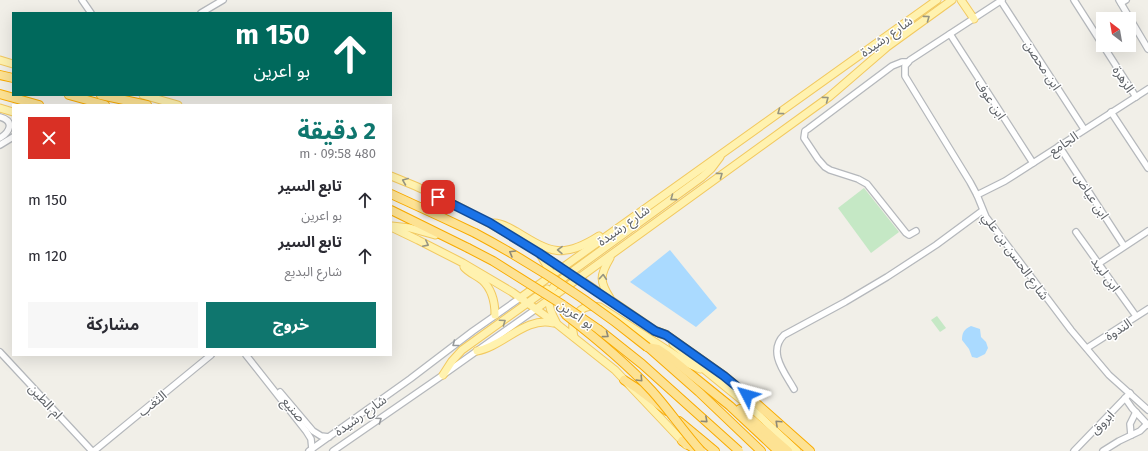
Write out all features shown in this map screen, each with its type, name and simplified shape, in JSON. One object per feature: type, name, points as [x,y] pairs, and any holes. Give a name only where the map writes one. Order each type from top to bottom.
[{"type":"highway","points":[[0,74],[12,78]]},
{"type":"highway","points":[[0,94],[35,104]]},
{"type":"highway","points":[[73,96],[101,104]]},
{"type":"highway","points":[[106,96],[142,104]]},
{"type":"highway","name":"بو اعرين","points":[[392,194],[474,233],[517,256],[579,295],[615,321],[647,347],[663,351],[687,371]]},
{"type":"highway","name":"بو اعرين","points":[[392,210],[493,261],[598,329],[642,364],[739,451]]},
{"type":"highway","points":[[563,305],[566,315],[601,342],[639,378],[669,412],[699,451]]},
{"type":"highway","points":[[655,331],[666,335],[724,376],[808,450]]},
{"type":"highway","points":[[647,347],[699,392],[761,451]]},
{"type":"highway","points":[[687,371],[730,406],[778,451]]},
{"type":"highway","points":[[687,371],[695,374],[726,397],[788,451]]},
{"type":"highway","points":[[624,380],[650,398],[715,451]]},
{"type":"highway","points":[[682,441],[699,451]]},
{"type":"main road","name":"شارع رشيدة","points":[[520,298],[679,186],[722,153],[937,0]]},
{"type":"main road","name":"شارع رشيدة","points":[[536,309],[829,97],[887,47],[952,0]]},
{"type":"main road","points":[[961,0],[974,19]]},
{"type":"main road","points":[[0,60],[12,64]]},
{"type":"main road","points":[[146,96],[174,104]]},
{"type":"main road","points":[[0,108],[12,112]]},
{"type":"main road","points":[[443,375],[452,361],[462,350],[702,177],[716,164],[722,153]]},
{"type":"main road","points":[[392,176],[413,185],[490,223],[579,278],[655,331],[706,371],[758,414],[797,451]]},
{"type":"main road","points":[[490,223],[501,224],[550,250],[560,251],[574,249],[591,241],[663,193],[679,186]]},
{"type":"main road","points":[[392,227],[410,228],[442,237],[536,286],[550,288],[566,284],[579,278]]},
{"type":"main road","name":"بو اعرين","points":[[392,228],[463,263],[528,303],[557,324],[604,361],[691,451]]},
{"type":"main road","points":[[539,253],[552,275],[554,282],[550,288],[549,300],[550,310],[557,324]]},
{"type":"main road","points":[[611,300],[604,287],[602,276],[603,270],[612,254]]},
{"type":"main road","points":[[463,263],[467,270],[482,280],[491,292],[495,304],[495,315]]},
{"type":"main road","points":[[574,337],[572,323],[578,313],[588,306],[600,307],[689,364],[706,371]]},
{"type":"main road","points":[[477,351],[488,348],[538,322],[551,322],[557,324]]},
{"type":"street","points":[[82,0],[90,12]]},
{"type":"street","points":[[203,12],[223,0]]},
{"type":"street","points":[[916,231],[909,235],[906,233],[863,181],[826,167],[818,160],[804,138],[806,131],[892,66],[902,62],[908,62],[1001,0]]},
{"type":"street","name":"ابن محصن","points":[[1001,0],[1084,129]]},
{"type":"street","name":"الزهرة","points":[[1074,0],[1136,96]]},
{"type":"street","points":[[1122,1],[1148,49]]},
{"type":"street","name":"ابن عوف","points":[[950,34],[1033,163]]},
{"type":"street","name":"شارع الحسن بن علي","points":[[908,62],[905,66],[905,76],[977,195],[982,211],[986,217],[1070,330],[1087,348],[1098,364],[1128,396],[1148,410]]},
{"type":"street","name":"الجامع","points":[[977,195],[998,185],[1148,89]]},
{"type":"street","points":[[1111,112],[1148,168]]},
{"type":"street","points":[[0,117],[6,119],[10,126],[8,132],[0,138]]},
{"type":"street","points":[[0,145],[12,138]]},
{"type":"street","name":"ابن عياض","points":[[1059,146],[1124,246]]},
{"type":"street","points":[[794,389],[777,357],[776,350],[778,343],[784,335],[887,277],[936,245],[982,211]]},
{"type":"street","points":[[1098,264],[1148,231]]},
{"type":"street","name":"ابن لبيد","points":[[1076,232],[1136,316]]},
{"type":"street","name":"شارع رشيدة","points":[[310,450],[520,298]]},
{"type":"street","name":"شارع رشيدة","points":[[333,451],[536,309]]},
{"type":"street","name":"الندوة","points":[[1087,348],[1148,309]]},
{"type":"street","name":"ام الطين","points":[[0,352],[93,451]]},
{"type":"street","name":"الثغب","points":[[93,451],[210,356]]},
{"type":"street","name":"صنيع","points":[[247,356],[313,431],[321,436],[329,436]]},
{"type":"street","name":"صنيع","points":[[263,375],[266,381],[309,435],[310,450]]},
{"type":"street","points":[[1103,451],[1140,431],[1147,424],[1136,412],[1128,396]]},
{"type":"street","name":"ابروق","points":[[1074,451],[1128,396]]},
{"type":"street","points":[[1131,435],[1130,424],[1136,412]]},
{"type":"green space","points":[[864,188],[899,232],[871,253],[838,208]]},
{"type":"green space","points":[[937,316],[946,328],[940,332],[931,320]]},
{"type":"water","points":[[670,250],[717,308],[696,327],[630,282]]},
{"type":"water","points":[[971,326],[980,329],[981,337],[986,342],[988,348],[985,354],[977,358],[972,357],[969,349],[962,340],[962,335],[967,328]]},
{"type":"route","points":[[438,197],[490,223],[539,253],[655,331],[666,335],[724,376],[747,395]]}]
